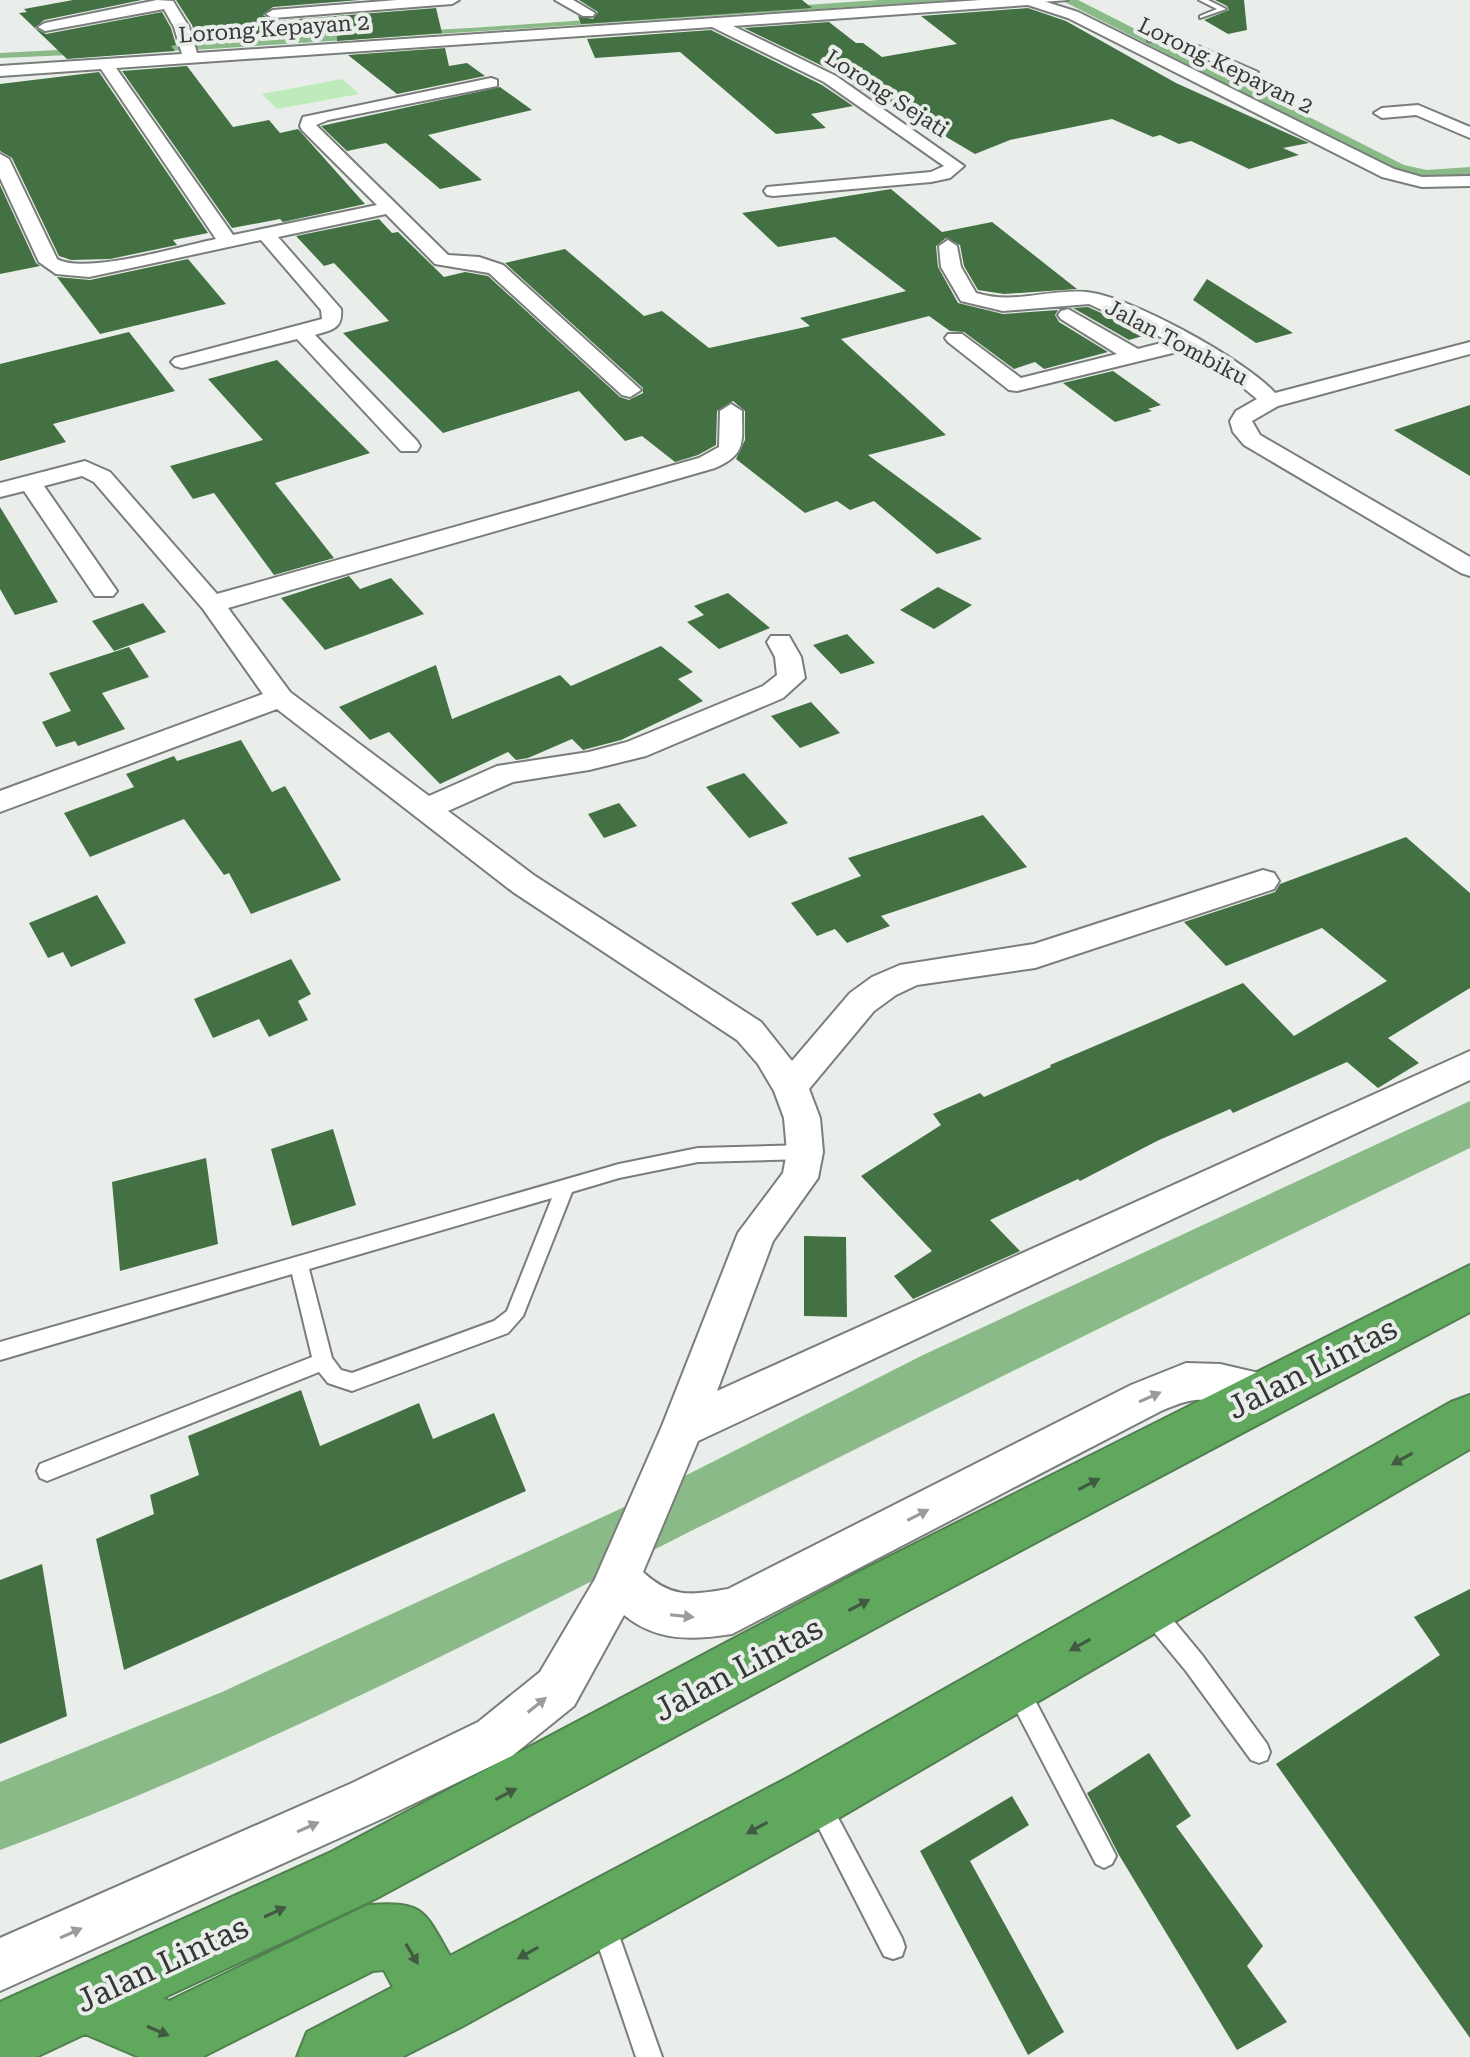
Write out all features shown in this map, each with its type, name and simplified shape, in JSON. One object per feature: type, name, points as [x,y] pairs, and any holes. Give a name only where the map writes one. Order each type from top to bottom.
[{"type":"highway","name":"Jalan Lintas","points":[[0,2038],[354,1875],[1267,1391],[1470,1287]]},
{"type":"highway","points":[[346,2054],[815,1797],[1470,1420]]},
{"type":"highway","points":[[86,2000],[171,2036],[368,1938],[401,1936],[439,2002]]},
{"type":"street","points":[[562,0],[588,13]]},
{"type":"street","name":"Lorong Kepayan 2","points":[[0,71],[106,65],[190,52],[483,32],[712,21],[753,11],[1029,1],[1073,15],[1129,41],[1388,173],[1422,182],[1470,181]]},
{"type":"street","points":[[45,27],[166,2],[190,52]]},
{"type":"street","points":[[273,14],[456,3]]},
{"type":"street","name":"Lorong Sejati","points":[[712,21],[830,79],[955,166],[944,174],[931,177],[773,191]]},
{"type":"street","points":[[1129,41],[1170,39],[1250,72]]},
{"type":"street","points":[[106,65],[228,242]]},
{"type":"street","points":[[491,83],[309,121],[308,126],[442,260],[479,263],[502,273],[630,390]]},
{"type":"street","points":[[1382,113],[1418,110],[1470,133]]},
{"type":"street","points":[[0,159],[49,262],[63,270],[89,271],[388,208]]},
{"type":"street","points":[[182,362],[325,326],[334,316],[265,234]]},
{"type":"street","name":"Jalan Tombiku","points":[[948,246],[951,267],[968,297],[1001,308],[1073,298],[1100,300],[1186,343],[1260,387],[1270,401],[1244,416],[1241,421],[1244,432],[1252,440],[1470,568]]},
{"type":"street","points":[[1068,315],[1135,356]]},
{"type":"street","points":[[301,332],[409,446]]},
{"type":"street","points":[[955,338],[1017,385],[1186,343]]},
{"type":"street","points":[[1270,401],[1470,348]]},
{"type":"street","points":[[212,604],[707,463],[730,449],[731,411]]},
{"type":"street","points":[[0,1965],[369,1800],[495,1739],[557,1689],[617,1579],[683,1427],[757,1233],[800,1178],[805,1152],[802,1118],[790,1087],[770,1055],[749,1031],[566,914],[280,698],[212,604],[102,477],[85,468],[8,487],[104,591]]},
{"type":"street","points":[[426,809],[507,773],[626,753],[773,692],[791,678],[788,657],[780,642]]},
{"type":"street","points":[[0,802],[280,698]]},
{"type":"street","points":[[790,1087],[862,1002],[884,986],[912,974],[1035,956],[1263,881]]},
{"type":"street","points":[[683,1427],[1470,1065]]},
{"type":"street","points":[[617,1579],[657,1611],[687,1619],[732,1611],[1146,1398],[1186,1382],[1220,1383],[1267,1391]]},
{"type":"lane","points":[[1202,0],[1223,9],[1202,17]]},
{"type":"lane","points":[[1029,1],[1061,1]]},
{"type":"lane","points":[[0,1351],[619,1171],[698,1155],[805,1152]]},
{"type":"lane","points":[[299,1264],[323,1362],[335,1377],[352,1382],[501,1327],[514,1316],[565,1188]]},
{"type":"lane","points":[[47,1471],[323,1362]]},
{"type":"lane","points":[[1147,1607],[1194,1663],[1259,1752]]},
{"type":"lane","points":[[1013,1682],[1104,1856]]},
{"type":"lane","points":[[815,1797],[893,1947]]},
{"type":"lane","points":[[599,1914],[649,2057]]},
{"type":"shaded area","points":[[879,0],[955,0],[210,49],[0,58],[0,53],[470,28]]},
{"type":"shaded area","points":[[1061,0],[1078,0],[1404,165],[1427,170],[1470,167],[1470,175],[1430,178],[1389,167]]},
{"type":"shaded area","points":[[342,79],[359,94],[277,109],[262,94]]},
{"type":"shaded area","points":[[1470,1101],[1470,1148],[350,1700],[177,1779],[0,1850],[0,1782],[222,1692],[620,1509],[923,1355]]},
{"type":"building","points":[[73,0],[142,0],[44,20],[35,28],[46,34],[162,12],[171,28],[176,45],[171,46],[175,51],[67,59],[19,13],[27,12],[24,9]]},
{"type":"building","points":[[176,0],[360,0],[273,7],[263,15],[273,21],[436,8],[442,33],[337,41],[337,34],[291,37],[288,30],[197,42],[192,25]]},
{"type":"building","points":[[579,0],[802,0],[812,8],[581,24],[578,16],[593,19],[598,12]]},
{"type":"building","points":[[1215,0],[1244,0],[1247,30],[1228,34],[1204,20],[1229,10]]},
{"type":"building","points":[[1028,8],[1066,21],[1176,83],[1309,143],[1283,148],[1299,155],[1249,169],[1191,141],[1179,144],[1160,135],[1153,137],[1112,119],[1010,140],[975,154],[884,100],[877,101],[837,73],[744,28],[829,22],[856,43],[863,43],[882,57],[957,44],[921,16]]},
{"type":"building","points":[[711,30],[822,85],[853,106],[811,114],[826,128],[776,134],[680,52],[595,58],[587,39]]},
{"type":"building","points":[[445,48],[449,66],[467,63],[485,76],[397,94],[348,55]]},
{"type":"building","points":[[187,66],[233,127],[269,120],[280,133],[298,129],[365,204],[283,222],[280,219],[232,228],[122,71]]},
{"type":"building","points":[[99,72],[208,233],[173,240],[177,245],[110,259],[71,260],[59,256],[12,158],[0,151],[0,84]]},
{"type":"building","points":[[500,87],[532,110],[428,135],[482,180],[440,189],[386,143],[347,151],[321,126]]},
{"type":"building","points":[[0,185],[36,263],[40,266],[0,274]]},
{"type":"building","points":[[891,189],[942,232],[992,222],[1077,289],[1004,294],[978,290],[964,266],[960,245],[946,238],[936,246],[938,267],[958,303],[1003,314],[1058,310],[1055,315],[1059,322],[1108,352],[1044,369],[1035,362],[1014,369],[964,332],[950,331],[929,316],[841,339],[946,435],[868,455],[982,539],[937,554],[874,501],[850,510],[837,501],[805,513],[736,459],[745,440],[745,411],[733,401],[717,411],[716,445],[675,462],[642,436],[625,441],[579,391],[443,433],[343,333],[389,321],[334,263],[324,266],[296,236],[379,219],[392,233],[398,232],[444,277],[465,272],[488,276],[620,397],[629,400],[643,393],[643,388],[505,263],[565,249],[644,316],[662,311],[709,348],[810,326],[800,318],[906,291],[835,237],[778,247],[742,213]]},
{"type":"building","points":[[188,259],[226,304],[100,334],[57,277],[90,280]]},
{"type":"building","points":[[1207,279],[1293,333],[1256,343],[1193,300]]},
{"type":"building","points":[[1088,307],[1143,336],[1129,340],[1073,308]]},
{"type":"building","points":[[129,332],[175,391],[53,424],[66,442],[0,461],[0,364]]},
{"type":"building","points":[[277,360],[370,453],[275,483],[334,558],[274,575],[214,493],[193,499],[170,466],[263,440],[208,379]]},
{"type":"building","points":[[1113,371],[1161,405],[1148,409],[1152,411],[1115,422],[1063,383]]},
{"type":"building","points":[[1470,405],[1470,476],[1394,430]]},
{"type":"building","points":[[0,507],[58,602],[15,615],[0,589]]},
{"type":"building","points":[[349,576],[360,589],[391,578],[424,614],[325,650],[281,598]]},
{"type":"building","points":[[938,587],[972,605],[934,629],[900,610]]},
{"type":"building","points":[[728,593],[770,628],[719,649],[687,622],[704,615],[694,606]]},
{"type":"building","points":[[143,603],[166,632],[114,651],[92,621]]},
{"type":"building","points":[[847,634],[875,663],[841,674],[813,645]]},
{"type":"building","points":[[661,646],[693,672],[678,679],[703,701],[621,740],[583,750],[572,739],[516,760],[508,752],[440,784],[389,732],[370,740],[339,707],[436,665],[452,719],[560,675],[571,686]]},
{"type":"building","points":[[129,647],[149,677],[102,693],[125,729],[78,746],[75,741],[56,747],[42,722],[71,711],[49,673]]},
{"type":"building","points":[[811,702],[840,733],[800,748],[771,716]]},
{"type":"building","points":[[241,740],[272,792],[285,786],[341,880],[251,914],[229,873],[224,875],[184,819],[90,857],[64,813],[134,787],[126,774],[174,756],[177,761]]},
{"type":"building","points":[[744,773],[788,823],[749,838],[706,787]]},
{"type":"building","points":[[619,803],[637,826],[604,838],[588,814]]},
{"type":"building","points":[[983,815],[1027,867],[881,916],[890,926],[847,943],[835,929],[817,936],[791,903],[861,876],[848,858]]},
{"type":"building","points":[[1406,837],[1470,893],[1470,988],[1388,1038],[1419,1063],[1378,1088],[1347,1062],[1233,1113],[1230,1109],[1157,1141],[1080,1181],[1078,1179],[990,1220],[1020,1251],[913,1299],[894,1276],[932,1251],[861,1176],[941,1125],[933,1114],[980,1093],[984,1097],[1050,1065],[1243,983],[1294,1036],[1387,981],[1322,928],[1226,966],[1184,922],[1275,892],[1280,884]]},
{"type":"building","points":[[97,895],[126,943],[71,967],[63,952],[48,958],[29,923]]},
{"type":"building","points":[[291,959],[311,994],[298,1001],[308,1020],[269,1037],[259,1019],[213,1038],[194,999]]},
{"type":"building","points":[[333,1129],[356,1205],[292,1226],[271,1149]]},
{"type":"building","points":[[206,1158],[218,1244],[120,1271],[112,1182]]},
{"type":"building","points":[[804,1236],[846,1237],[847,1317],[804,1316]]},
{"type":"building","points":[[301,1390],[320,1446],[419,1403],[433,1439],[494,1413],[526,1491],[124,1670],[96,1539],[154,1514],[150,1495],[199,1475],[188,1436]]},
{"type":"building","points":[[42,1564],[67,1716],[0,1744],[0,1580]]},
{"type":"building","points":[[1470,1589],[1470,2038],[1276,1764],[1440,1655],[1414,1617]]},
{"type":"building","points":[[1149,1753],[1191,1816],[1176,1826],[1263,1946],[1247,1966],[1287,2022],[1237,2050],[1119,1855],[1087,1793]]},
{"type":"building","points":[[1012,1796],[1029,1825],[970,1861],[1064,2032],[1028,2055],[920,1851]]}]
